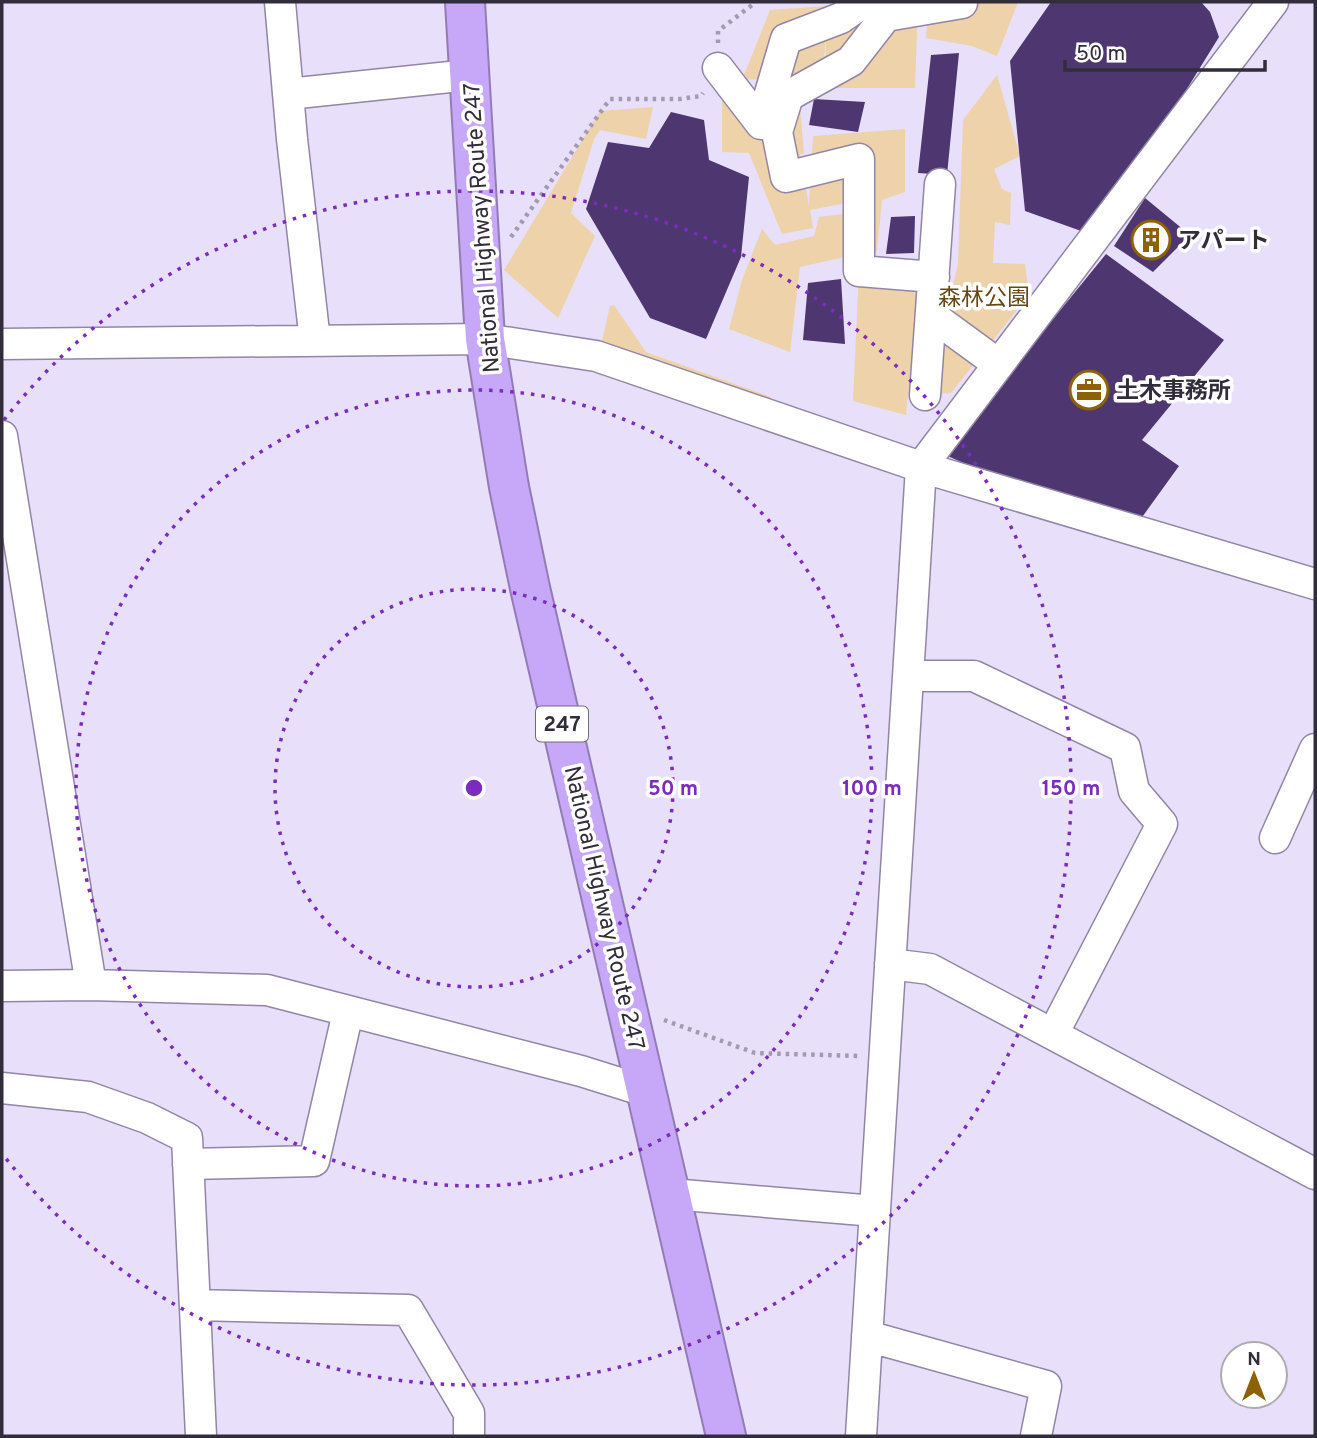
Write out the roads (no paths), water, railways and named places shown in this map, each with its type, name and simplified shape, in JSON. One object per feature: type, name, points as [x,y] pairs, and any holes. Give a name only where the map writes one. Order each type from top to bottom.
[{"type":"highway","name":"National Highway Route 247","points":[[465,2],[485,339],[509,488],[726,1436]]},
{"type":"street","points":[[280,2],[315,341]]},
{"type":"street","points":[[718,68],[761,124],[786,39],[841,18],[864,2]]},
{"type":"street","points":[[934,277],[859,271],[859,159],[786,177],[777,132],[788,96],[851,61],[886,16],[962,3],[958,2]]},
{"type":"street","points":[[861,1436],[921,467],[1273,2]]},
{"type":"street","points":[[288,94],[470,75]]},
{"type":"street","points":[[925,395],[940,184]]},
{"type":"street","points":[[931,315],[994,361]]},
{"type":"street","points":[[2,344],[485,339],[596,356],[921,467],[1315,584]]},
{"type":"street","points":[[2,436],[91,985]]},
{"type":"street","points":[[908,676],[974,676],[1125,748],[1134,791],[1162,824],[1053,1034]]},
{"type":"street","points":[[1275,838],[1315,749]]},
{"type":"street","points":[[890,964],[930,969],[1315,1174]]},
{"type":"street","points":[[2,986],[91,985],[267,990],[581,1071],[648,1092]]},
{"type":"street","points":[[188,1164],[314,1161],[348,1012]]},
{"type":"street","points":[[2,1088],[88,1097],[146,1118],[187,1138],[201,1436]]},
{"type":"street","points":[[671,1194],[875,1211]]},
{"type":"street","points":[[195,1305],[408,1310],[469,1413],[469,1436]]},
{"type":"street","points":[[867,1336],[1046,1386],[1036,1436]]},
{"type":"place","name":"アパート","points":[[1151,240]]},
{"type":"place","name":"土木事務所","points":[[1089,390]]},
{"type":"park label","name":"森林公園","points":[[984,297]]}]
